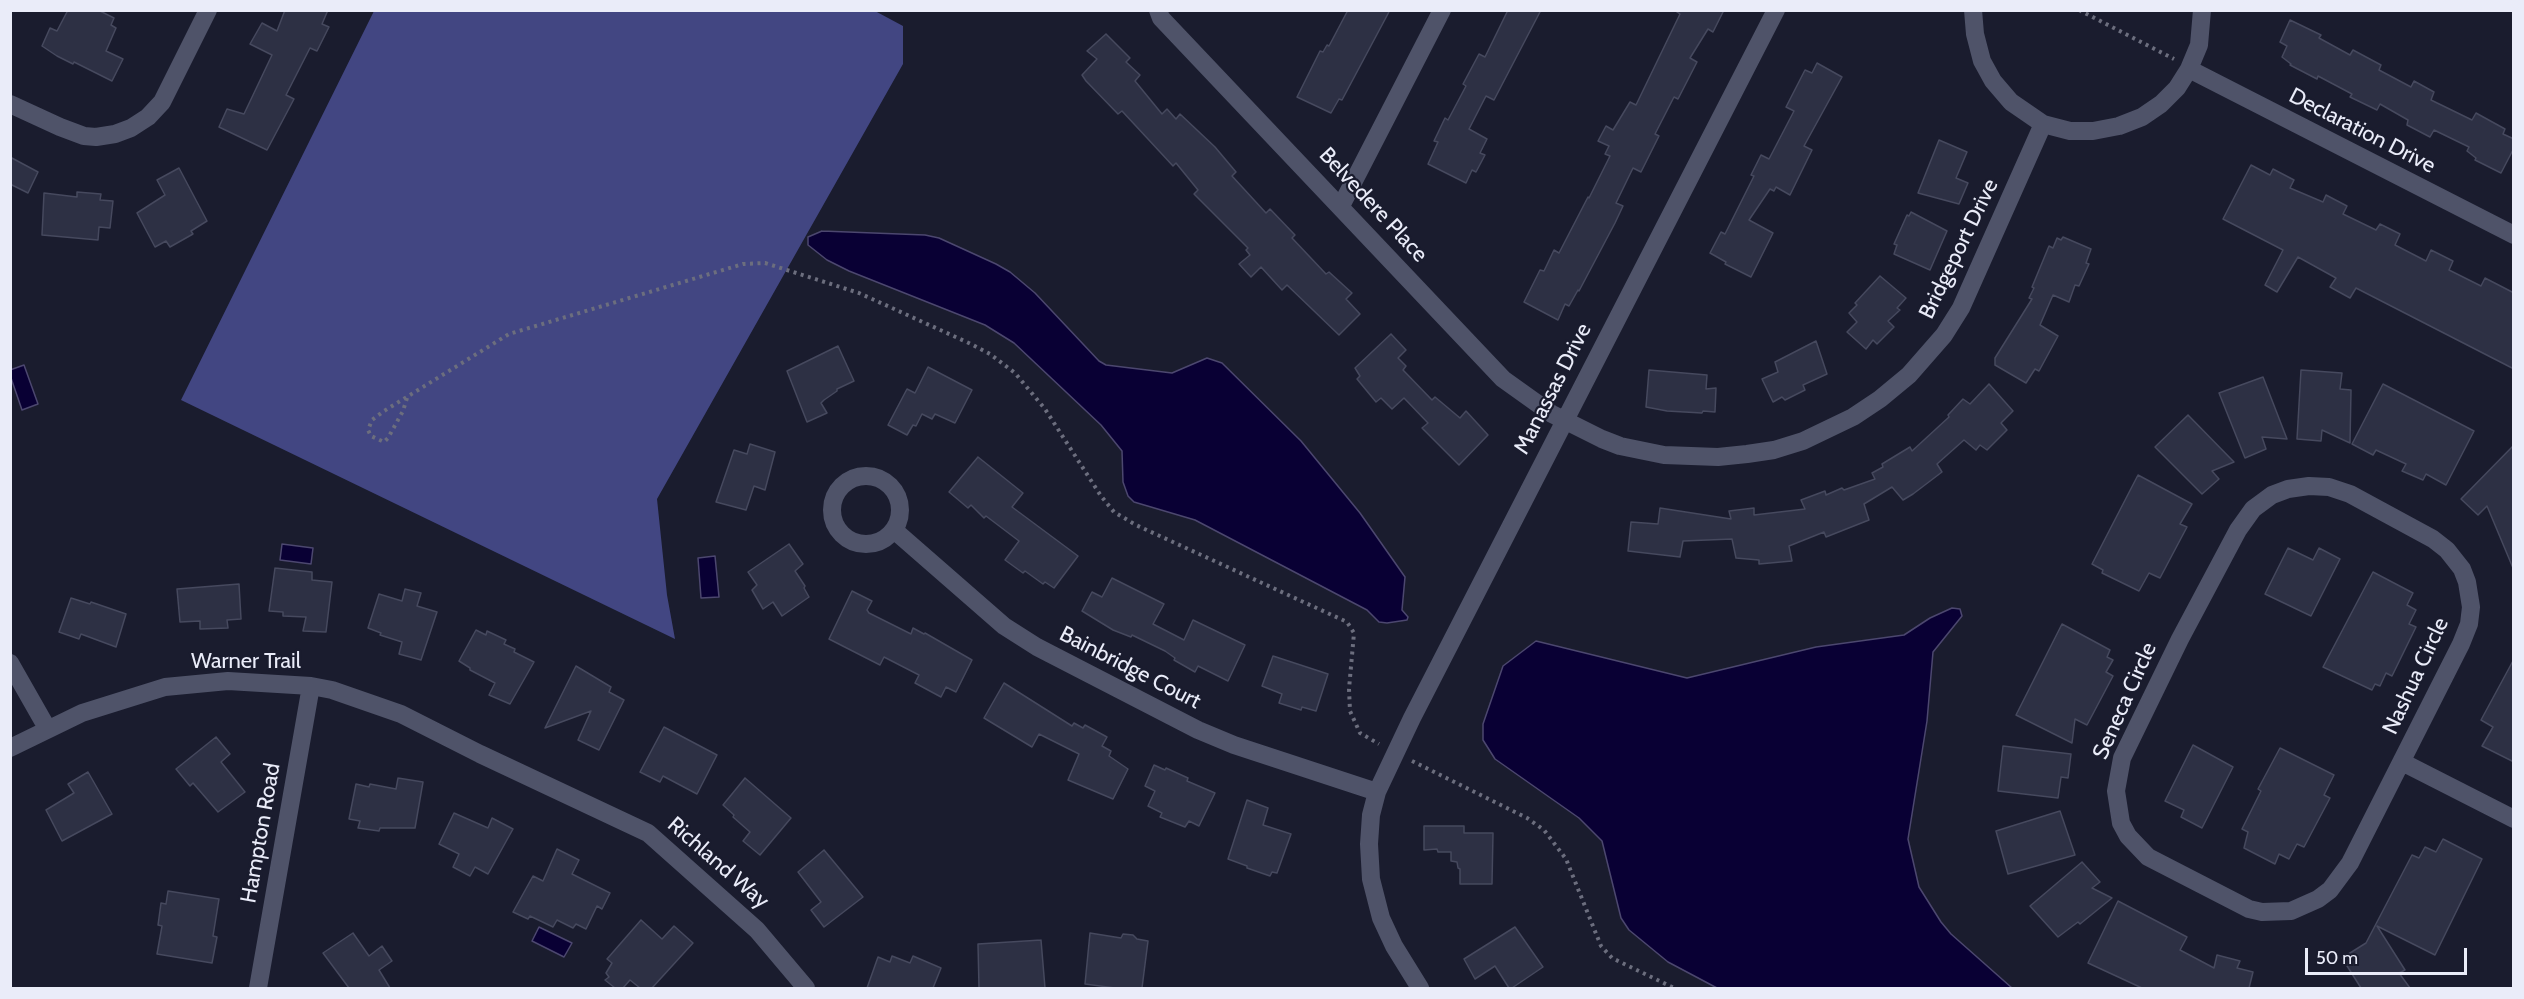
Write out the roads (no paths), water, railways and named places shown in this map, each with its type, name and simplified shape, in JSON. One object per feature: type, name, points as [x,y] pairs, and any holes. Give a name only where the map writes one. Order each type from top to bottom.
[{"type":"street","points":[[10,104],[84,136],[105,136],[131,128],[148,117],[162,102],[208,10]]},
{"type":"street","name":"Belvedere Place","points":[[1158,10],[1161,18],[1503,379],[1523,395],[1564,421]]},
{"type":"street","points":[[1341,206],[1442,10]]},
{"type":"street","name":"Manassas Drive","points":[[1420,988],[1394,946],[1381,918],[1371,879],[1369,844],[1371,815],[1377,792],[1564,421],[1776,10]]},
{"type":"street","points":[[1973,10],[1975,34],[1982,61],[1993,81],[2011,102],[2043,124],[2070,130],[2093,131],[2119,126],[2142,117],[2161,104],[2177,88],[2189,69],[2199,45],[2202,10]]},
{"type":"street","name":"Declaration Drive","points":[[2189,69],[2514,235]]},
{"type":"street","name":"Bridgeport Drive","points":[[1564,421],[1620,446],[1664,454],[1718,457],[1774,450],[1826,431],[1852,417],[1880,399],[1909,375],[1944,335],[1961,308],[1978,273],[2043,124]]},
{"type":"street","name":"Nashua Circle","points":[[2180,639],[2238,530],[2253,509],[2280,492],[2309,486],[2329,487],[2350,494],[2433,539],[2447,550],[2462,569],[2467,582],[2471,608],[2469,624],[2402,762]]},
{"type":"street","name":"Bainbridge Court","points":[[894,531],[1004,626],[1037,647],[1198,730],[1234,745],[1377,792]]},
{"type":"street","name":"Seneca Circle","points":[[2180,639],[2122,758],[2116,791],[2121,823],[2128,836],[2148,858],[2161,866],[2249,909],[2276,913],[2304,906],[2330,890],[2350,863],[2402,762]]},
{"type":"street","points":[[10,663],[46,728]]},
{"type":"street","name":"Warner Trail","points":[[10,748],[46,728],[82,713],[165,687],[228,681],[311,686],[332,690],[401,714],[480,754]]},
{"type":"street","name":"Hampton Road","points":[[258,988],[311,686]]},
{"type":"street","name":"Richland Way","points":[[480,754],[648,833],[758,930],[806,988]]},
{"type":"street","points":[[2402,762],[2514,819]]}]
